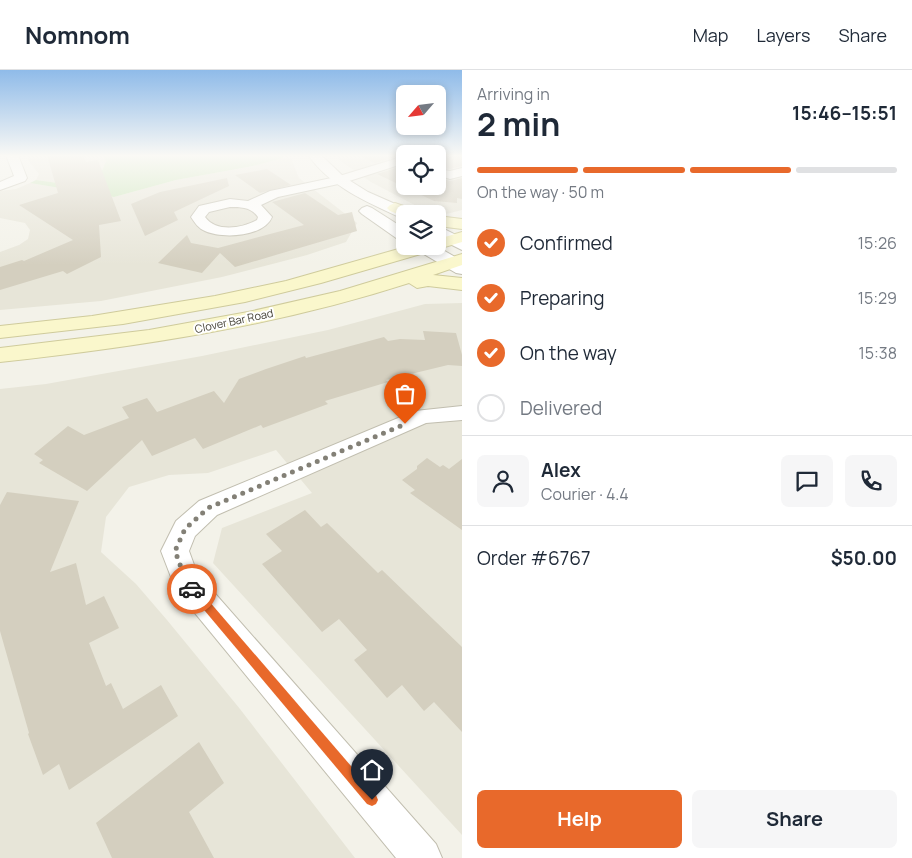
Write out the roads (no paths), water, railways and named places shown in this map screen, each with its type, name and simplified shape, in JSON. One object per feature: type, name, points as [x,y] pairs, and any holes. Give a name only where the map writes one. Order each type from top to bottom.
[{"type":"main road","points":[[446,222],[462,224]]},
{"type":"main road","name":"Clover Bar Road","points":[[0,332],[129,317],[246,295],[401,255]]},
{"type":"main road","name":"Clover Bar Road","points":[[0,355],[166,334],[268,314],[394,282],[458,263]]},
{"type":"main road","points":[[325,300],[428,280],[462,284]]},
{"type":"street","points":[[250,205],[274,194],[284,192]]},
{"type":"street","points":[[359,192],[396,209]]},
{"type":"street","points":[[364,195],[368,213],[396,230]]},
{"type":"street","points":[[446,250],[458,263]]},
{"type":"street","points":[[422,858],[186,581],[175,551],[185,529],[208,508],[423,416],[462,413]]}]
